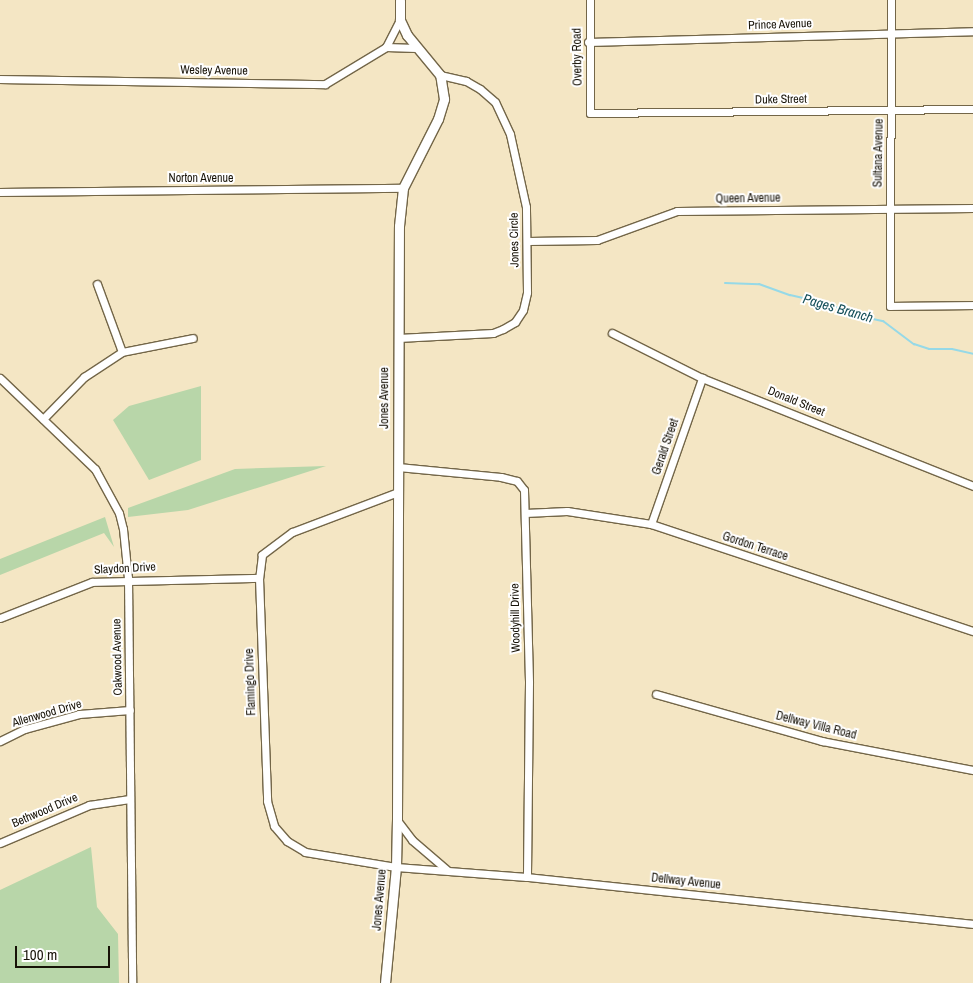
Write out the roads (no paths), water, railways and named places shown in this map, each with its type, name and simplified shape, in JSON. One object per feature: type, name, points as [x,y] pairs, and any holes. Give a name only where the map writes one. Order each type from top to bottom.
[{"type":"street","name":"Jones Avenue","points":[[385,983],[396,867],[398,338],[403,188],[438,119],[444,99],[440,75],[431,60],[416,48],[400,20],[400,0]]},
{"type":"street","name":"Overby Road","points":[[590,0],[588,42],[590,113]]},
{"type":"street","name":"Sultana Avenue","points":[[891,0],[890,306],[973,305]]},
{"type":"street","points":[[400,20],[386,47],[416,48]]},
{"type":"street","name":"Prince Avenue","points":[[588,42],[973,31]]},
{"type":"street","name":"Wesley Avenue","points":[[0,79],[325,84],[386,47]]},
{"type":"street","name":"Jones Circle","points":[[398,338],[493,333],[515,322],[523,310],[527,292],[528,241],[526,207],[510,134],[495,102],[480,89],[466,81],[440,75]]},
{"type":"street","name":"Duke Street","points":[[590,113],[973,109]]},
{"type":"street","name":"Norton Avenue","points":[[0,192],[403,188]]},
{"type":"street","name":"Queen Avenue","points":[[528,241],[597,240],[677,211],[973,208]]},
{"type":"street","points":[[97,284],[122,352]]},
{"type":"street","name":"Donald Street","points":[[612,334],[702,378],[973,486]]},
{"type":"street","points":[[43,419],[84,377],[122,352],[193,338]]},
{"type":"street","name":"Oakwood Avenue","points":[[0,378],[95,470],[109,494],[123,529],[128,578],[132,983]]},
{"type":"street","name":"Gerald Street","points":[[651,524],[702,378]]},
{"type":"street","name":"Woodyhill Drive","points":[[398,467],[517,481],[524,490],[529,684],[527,877]]},
{"type":"street","name":"Flamingo Drive","points":[[396,867],[305,852],[287,841],[274,826],[266,801],[259,578],[262,555],[292,532],[398,492]]},
{"type":"street","name":"Gordon Terrace","points":[[525,513],[567,510],[651,524],[973,631]]},
{"type":"street","name":"Slaydon Drive","points":[[0,618],[92,582],[128,578],[259,578]]},
{"type":"street","name":"Dellway Villa Road","points":[[656,694],[822,741],[973,770]]},
{"type":"street","name":"Allenwood Drive","points":[[0,740],[25,729],[79,714],[130,710]]},
{"type":"street","name":"Bethwood Drive","points":[[0,843],[89,805],[130,799]]},
{"type":"street","points":[[397,819],[412,840],[448,871]]},
{"type":"street","name":"Dellway Avenue","points":[[396,867],[527,877],[973,924]]},
{"type":"waterway","name":"Pages Branch","points":[[725,283],[759,284],[790,295],[826,303],[859,316],[883,321],[914,344],[929,349],[952,349],[973,354]]}]
